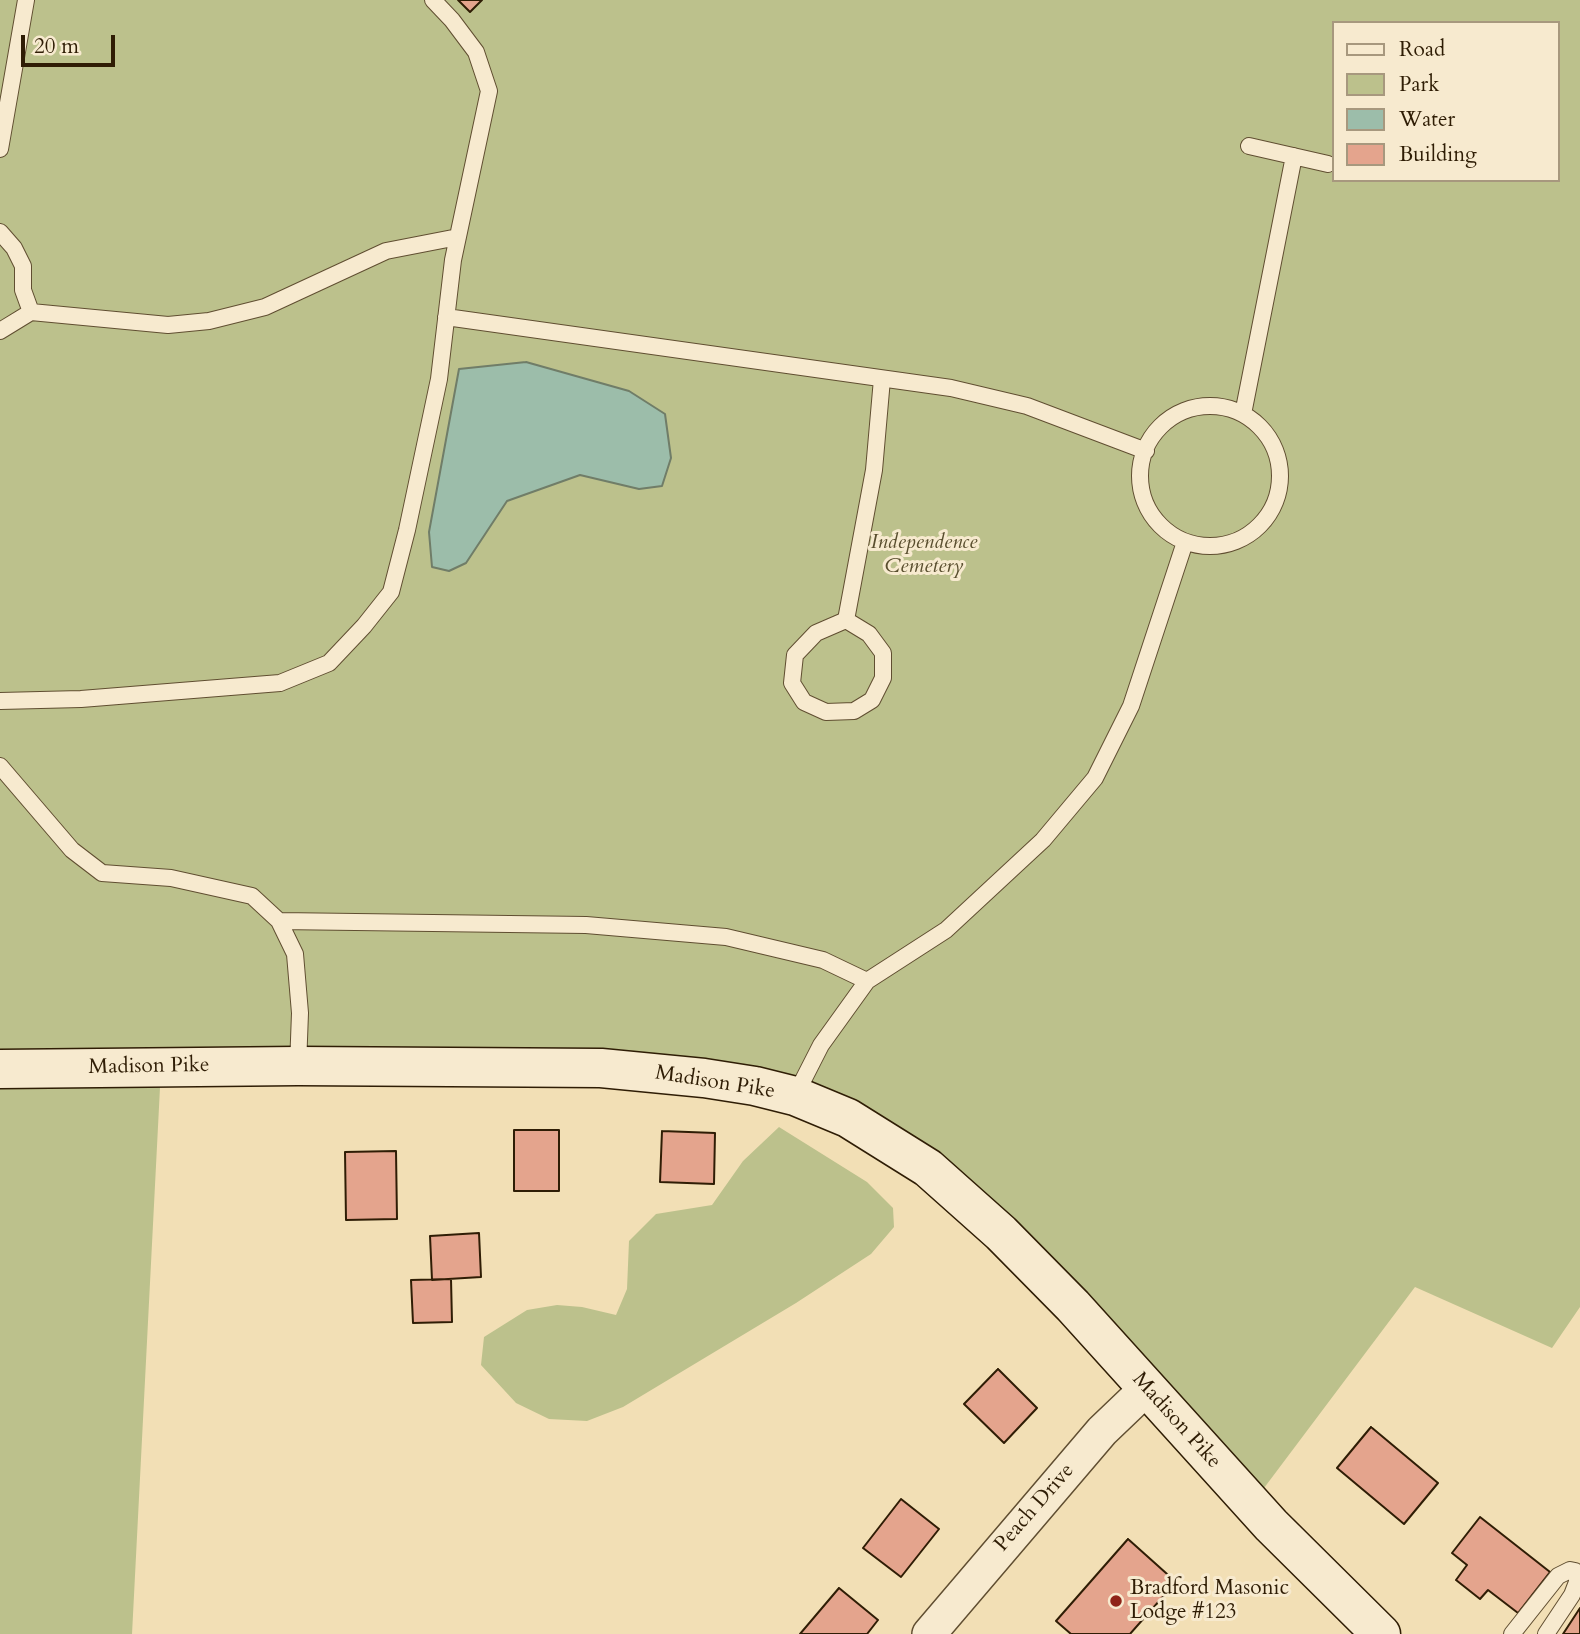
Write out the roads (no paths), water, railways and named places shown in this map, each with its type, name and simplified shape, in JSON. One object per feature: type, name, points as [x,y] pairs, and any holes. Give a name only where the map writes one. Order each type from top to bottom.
[{"type":"main road","name":"Madison Pike","points":[[0,1069],[298,1066],[601,1069],[704,1078],[755,1086],[795,1097],[848,1118],[928,1168],[1001,1233],[1073,1306],[1271,1525],[1381,1634]]},
{"type":"street","name":"Peach Drive","points":[[929,1634],[1102,1431],[1147,1388]]},
{"type":"lane","points":[[0,149],[26,0]]},
{"type":"lane","points":[[0,701],[81,699],[280,683],[329,663],[391,593],[439,379],[458,237],[489,91],[476,52],[433,0]]},
{"type":"lane","points":[[1250,146],[1328,164]]},
{"type":"lane","points":[[1243,414],[1294,156]]},
{"type":"lane","points":[[0,232],[14,248],[23,266],[23,289],[31,312]]},
{"type":"lane","points":[[0,331],[31,312],[168,325],[209,321],[265,307],[386,251],[458,237]]},
{"type":"lane","points":[[446,317],[951,388],[1027,406],[1146,452]]},
{"type":"lane","points":[[846,620],[874,470],[882,379]]},
{"type":"lane","points":[[1203,406],[1220,406],[1243,414],[1258,425],[1273,444],[1279,462],[1276,501],[1263,522],[1252,533],[1230,544],[1209,547],[1185,542],[1162,528],[1147,509],[1140,488],[1140,464],[1153,435],[1170,418],[1203,406]]},
{"type":"lane","points":[[795,1097],[821,1045],[867,981],[946,930],[1043,840],[1095,778],[1131,706],[1185,542]]},
{"type":"lane","points":[[846,620],[869,634],[883,653],[883,678],[872,699],[854,711],[826,712],[804,702],[792,683],[795,654],[816,633],[846,620]]},
{"type":"lane","points":[[0,766],[72,850],[102,873],[171,878],[252,897],[279,921],[295,954],[300,1013],[298,1066]]},
{"type":"lane","points":[[279,921],[586,925],[726,937],[823,960],[867,981]]},
{"type":"lane","points":[[1513,1634],[1558,1576],[1570,1570],[1575,1571],[1577,1583],[1572,1595],[1546,1634]]},
{"type":"water","points":[[526,362],[629,391],[665,414],[671,458],[662,486],[639,489],[580,475],[507,501],[466,563],[449,571],[432,567],[429,532],[459,369]]},
{"type":"place","name":"Bradford Masonic Lodge #123","points":[[1116,1601]]},
{"type":"park label","name":"Independence Cemetery","points":[[924,555]]}]
